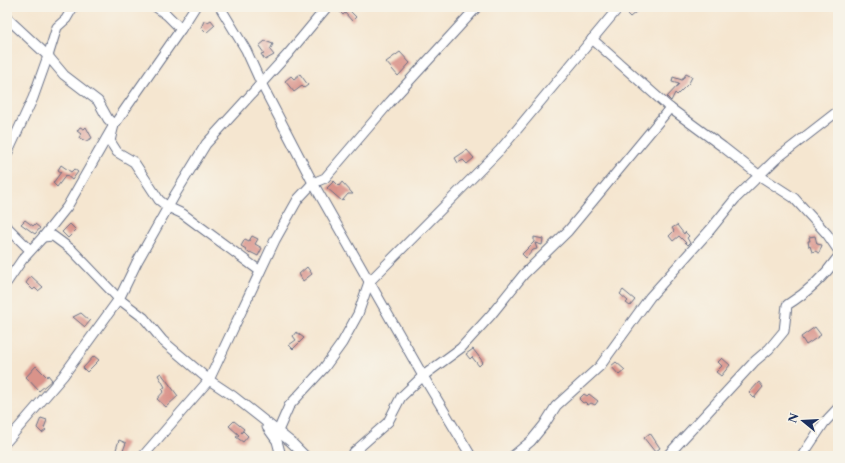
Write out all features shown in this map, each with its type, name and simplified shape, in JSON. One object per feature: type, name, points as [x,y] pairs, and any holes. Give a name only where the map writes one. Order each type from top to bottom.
[{"type":"street","points":[[7,154],[24,120],[48,56],[57,27],[66,19],[72,7]]},
{"type":"street","points":[[156,7],[168,15],[181,29]]},
{"type":"street","points":[[7,282],[30,250],[43,237],[67,207],[114,126],[195,7]]},
{"type":"street","points":[[220,7],[246,50],[261,83],[313,184],[423,376],[471,456]]},
{"type":"street","points":[[7,441],[63,376],[119,298],[137,262],[168,207],[206,144],[288,54],[327,7]]},
{"type":"street","points":[[143,456],[209,380],[275,240],[298,199],[313,184],[325,178],[390,102],[477,7]]},
{"type":"street","points":[[278,431],[289,406],[324,368],[342,343],[358,314],[369,282],[500,150],[619,7]]},
{"type":"street","points":[[7,18],[48,56],[64,75],[98,101],[108,119],[114,126]]},
{"type":"street","points":[[592,39],[670,108],[760,176],[794,198],[827,234],[838,250]]},
{"type":"street","points":[[352,456],[354,452],[388,422],[401,397],[423,376],[461,348],[491,315],[524,274],[568,230],[670,108]]},
{"type":"street","points":[[512,456],[532,440],[556,406],[600,366],[650,297],[710,230],[735,199],[775,160],[838,111]]},
{"type":"street","points":[[114,126],[110,142],[117,152],[134,162],[158,200],[168,207],[183,214],[260,272]]},
{"type":"street","points":[[7,227],[30,250]]},
{"type":"street","points":[[43,237],[53,236],[72,250],[119,298],[144,318],[163,341],[209,380],[233,396],[278,431],[305,456]]},
{"type":"street","points":[[667,456],[750,366],[770,349],[784,331],[787,305],[803,295],[827,273],[838,257]]},
{"type":"street","points":[[802,456],[824,423],[838,408]]},
{"type":"street","points":[[261,418],[277,441],[281,456]]},
{"type":"building","points":[[339,7],[350,7],[348,9],[356,17],[352,21],[345,13],[343,15],[339,11],[341,9]]},
{"type":"building","points":[[626,7],[642,7],[630,17],[624,11]]},
{"type":"building","points":[[211,20],[215,25],[206,33],[201,28],[204,21],[208,22]]},
{"type":"building","points":[[265,41],[273,44],[270,50],[274,55],[265,60],[261,54],[264,53],[259,46]]},
{"type":"building","points":[[400,52],[410,63],[398,76],[386,62]]},
{"type":"building","points":[[300,74],[308,85],[304,88],[302,86],[294,92],[285,81],[291,76],[294,79]]},
{"type":"building","points":[[686,74],[692,77],[689,83],[677,95],[675,93],[671,101],[667,97],[679,84],[672,82],[673,77],[682,80]]},
{"type":"building","points":[[80,127],[84,129],[86,127],[92,138],[86,141],[79,138],[81,134],[77,131]]},
{"type":"building","points":[[467,150],[474,158],[467,164],[463,160],[458,163],[455,158]]},
{"type":"building","points":[[61,165],[71,172],[74,169],[78,172],[72,180],[66,175],[57,187],[53,183],[61,172],[58,170]]},
{"type":"building","points":[[334,181],[339,186],[342,182],[353,194],[348,194],[342,201],[327,188]]},
{"type":"building","points":[[25,220],[33,226],[35,224],[40,228],[35,234],[21,224]]},
{"type":"building","points":[[70,224],[76,230],[68,238],[62,232]]},
{"type":"building","points":[[677,225],[684,234],[685,232],[689,236],[687,238],[690,243],[688,245],[679,236],[673,241],[669,236],[674,231],[672,228]]},
{"type":"building","points":[[252,236],[258,239],[255,244],[262,248],[258,256],[250,252],[249,253],[241,246],[245,239],[249,241]]},
{"type":"building","points":[[815,236],[817,244],[822,245],[819,253],[815,251],[812,252],[810,246],[809,247],[809,237]]},
{"type":"building","points":[[534,237],[543,239],[542,245],[535,243],[537,249],[533,250],[526,258],[522,254],[534,242]]},
{"type":"building","points":[[307,267],[312,274],[303,281],[299,274]]},
{"type":"building","points":[[31,276],[43,287],[38,291],[35,288],[33,290],[26,283]]},
{"type":"building","points":[[623,290],[635,300],[630,306],[626,303],[628,301],[620,294]]},
{"type":"building","points":[[81,313],[90,321],[85,327],[73,317]]},
{"type":"building","points":[[815,327],[821,335],[806,345],[801,337]]},
{"type":"building","points":[[296,332],[304,338],[293,349],[289,345],[296,340],[293,336]]},
{"type":"building","points":[[473,349],[483,362],[479,366],[472,357],[470,359],[466,354]]},
{"type":"building","points":[[94,356],[99,360],[87,372],[83,368]]},
{"type":"building","points":[[722,358],[730,365],[721,376],[716,372],[722,366],[718,362]]},
{"type":"building","points":[[616,362],[625,370],[619,375],[611,366]]},
{"type":"building","points":[[36,366],[52,380],[39,391],[26,377]]},
{"type":"building","points":[[161,373],[178,396],[166,407],[157,399],[164,391],[162,389],[165,387],[158,375]]},
{"type":"building","points":[[759,382],[763,387],[754,398],[749,393]]},
{"type":"building","points":[[584,394],[587,396],[589,394],[598,401],[595,405],[591,403],[588,405],[585,402],[583,403],[579,399]]},
{"type":"building","points":[[41,418],[47,420],[44,428],[46,430],[42,433],[37,428]]},
{"type":"building","points":[[234,421],[244,429],[241,433],[243,431],[248,436],[243,442],[236,437],[239,435],[229,426]]},
{"type":"building","points":[[650,433],[660,448],[655,452],[644,438]]},
{"type":"building","points":[[119,440],[126,443],[121,456],[114,456]]}]
